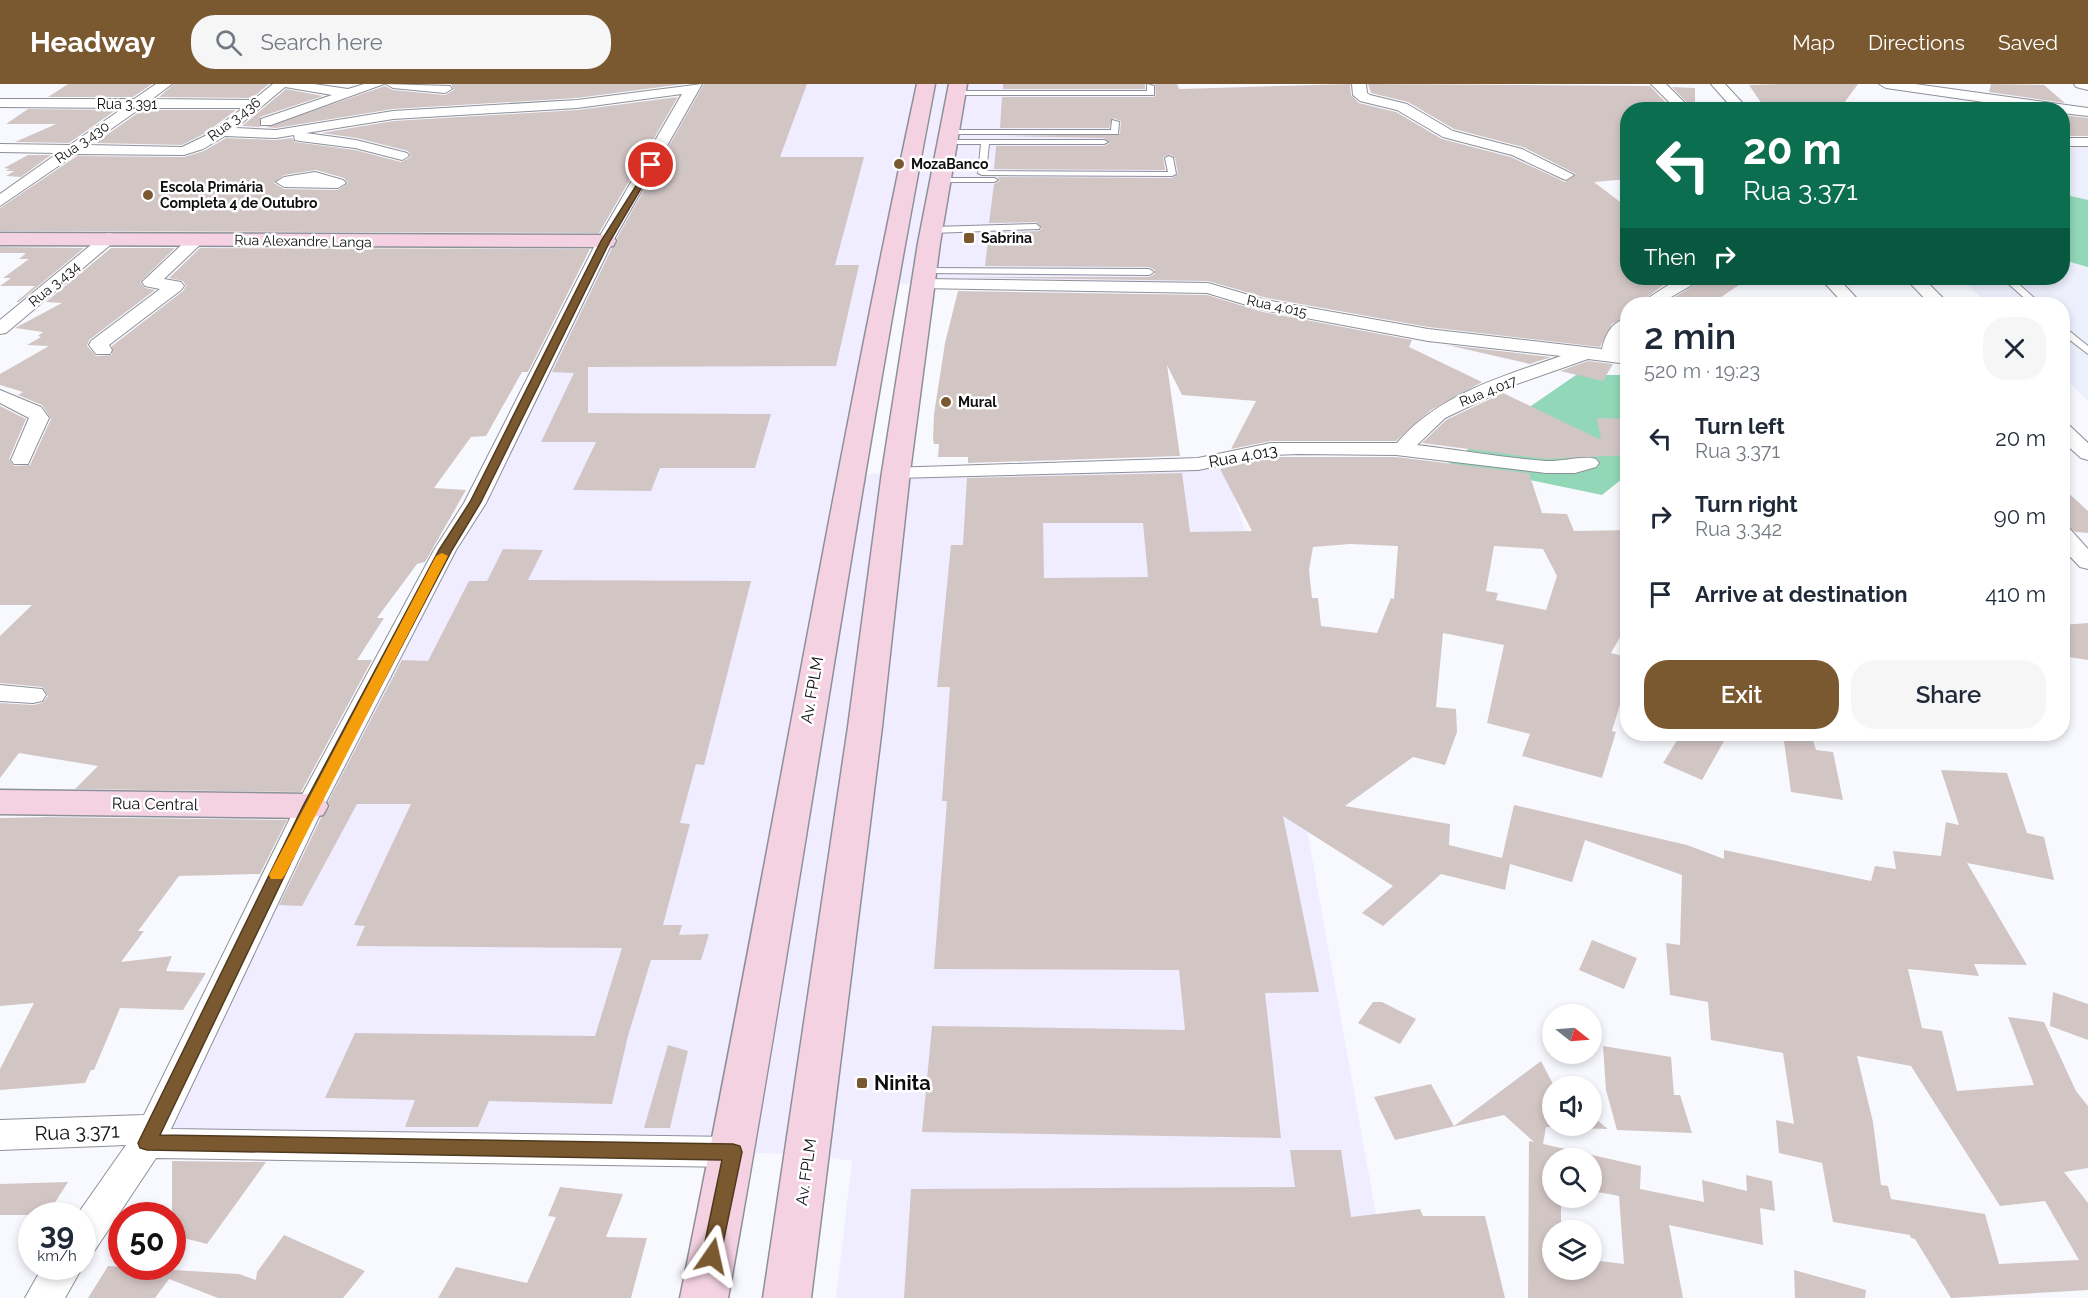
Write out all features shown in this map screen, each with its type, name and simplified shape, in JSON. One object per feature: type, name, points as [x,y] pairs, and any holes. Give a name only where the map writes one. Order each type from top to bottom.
[{"type":"main road","name":"Av. FPLM","points":[[704,1298],[733,1152],[846,486],[895,223],[926,84]]},
{"type":"main road","name":"Av. FPLM","points":[[787,1298],[866,727],[896,472],[925,277],[957,89]]},
{"type":"main road","points":[[918,121],[951,132]]},
{"type":"main road","name":"Rua Alexandre Langa","points":[[0,239],[606,241]]},
{"type":"main road","name":"Rua Central","points":[[0,802],[310,806]]},
{"type":"street","name":"Rua 3.430","points":[[0,201],[165,84]]},
{"type":"street","name":"Rua 3.436","points":[[71,150],[184,151],[221,131],[281,84]]},
{"type":"street","points":[[288,84],[350,93]]},
{"type":"street","points":[[239,131],[376,84]]},
{"type":"street","points":[[393,84],[445,89]]},
{"type":"street","points":[[1359,84],[1360,95],[1365,98],[1402,107],[1448,134],[1517,152],[1566,176]]},
{"type":"street","points":[[1658,84],[1677,102]]},
{"type":"street","points":[[1718,84],[1735,102]]},
{"type":"street","points":[[1886,84],[2016,102]]},
{"type":"street","points":[[2081,84],[2088,86]]},
{"type":"street","points":[[276,134],[393,115],[577,104],[694,87]]},
{"type":"street","points":[[96,1217],[150,1136],[310,806],[446,550],[475,502],[606,241],[694,87]]},
{"type":"street","points":[[1,104],[23,90]]},
{"type":"street","name":"Rua 3.391","points":[[1,104],[255,104]]},
{"type":"street","points":[[2070,110],[2088,112]]},
{"type":"street","points":[[221,131],[276,134],[356,144],[402,156]]},
{"type":"street","points":[[2070,142],[2088,142]]},
{"type":"street","points":[[0,148],[71,150]]},
{"type":"street","name":"Rua 3.434","points":[[0,329],[109,238]]},
{"type":"street","points":[[103,350],[98,345],[175,286],[150,282],[197,239]]},
{"type":"street","name":"Rua 4.015","points":[[925,277],[1208,288],[1263,305],[1410,332],[1619,357]]},
{"type":"street","points":[[1661,297],[1682,285]]},
{"type":"street","points":[[1835,285],[1846,297]]},
{"type":"street","points":[[1921,285],[1933,297]]},
{"type":"street","points":[[1619,357],[1614,336],[1620,330]]},
{"type":"street","name":"Rua 4.017","points":[[1402,450],[1422,426],[1439,413],[1488,391],[1587,353]]},
{"type":"street","points":[[0,396],[34,411],[39,418],[21,460]]},
{"type":"street","points":[[2070,437],[2088,454]]},
{"type":"street","name":"Rua 4.013","points":[[896,472],[1198,464],[1271,449],[1299,448],[1402,450],[1546,468],[1575,467],[1589,463]]},
{"type":"street","points":[[2070,543],[2088,562]]},
{"type":"street","points":[[0,693],[33,694]]},
{"type":"street","name":"Rua 3.371","points":[[0,1135],[150,1136],[733,1152]]},
{"type":"street","points":[[44,1298],[55,1280]]},
{"type":"lane","points":[[957,89],[1151,93],[1150,86]]},
{"type":"lane","points":[[951,132],[1115,132],[1115,122]]},
{"type":"lane","points":[[951,132],[985,143],[1104,142]]},
{"type":"lane","points":[[985,143],[982,173],[1172,174],[1169,158]]},
{"type":"lane","points":[[942,180],[1167,180]]},
{"type":"lane","points":[[934,226],[1003,221]]},
{"type":"lane","points":[[934,226],[1036,227]]},
{"type":"lane","points":[[925,277],[1149,272]]},
{"type":"lane","points":[[2015,285],[2028,297]]},
{"type":"lane","points":[[2070,335],[2088,351]]},
{"type":"shaded area","points":[[695,84],[1179,84],[1203,287],[884,284],[849,474],[1224,466],[1264,590],[1391,1298],[836,1298],[852,1161],[809,1154],[147,1143],[642,181]]},
{"type":"shaded area","points":[[2070,144],[2088,144],[2088,401],[2070,384],[2070,297],[1980,297],[1968,285],[2070,285]]},
{"type":"green space","points":[[2070,196],[2088,200],[2088,267],[2070,262]]},
{"type":"green space","points":[[1576,375],[1620,375],[1620,481],[1602,495],[1448,463]]},
{"type":"building","points":[[68,84],[152,84],[133,97],[48,97]]},
{"type":"building","points":[[174,84],[269,84],[252,98],[159,97]]},
{"type":"building","points":[[451,84],[684,84],[577,98],[393,109],[276,128],[266,127],[385,86],[393,90],[445,95],[454,90]]},
{"type":"building","points":[[704,84],[807,84],[780,157],[864,157],[835,265],[859,265],[836,366],[588,367],[588,413],[771,414],[755,468],[660,468],[651,491],[573,490],[596,442],[541,442],[574,373],[552,372],[612,248],[618,242],[617,238]]},
{"type":"building","points":[[1003,84],[1145,84],[1145,89],[1003,89]]},
{"type":"building","points":[[1155,84],[1177,84],[1179,89],[1350,84],[1351,95],[1359,103],[1396,112],[1442,139],[1511,157],[1565,182],[1576,174],[1523,147],[1454,129],[1408,102],[1371,93],[1368,84],[1650,86],[1665,102],[1620,102],[1620,180],[1594,182],[1620,202],[1620,285],[1664,285],[1647,297],[1620,297],[1620,320],[1612,324],[1600,347],[1428,327],[1267,298],[1208,281],[962,277],[1149,277],[1155,274],[1155,270],[1149,267],[985,266],[989,233],[1039,231],[1042,228],[1036,222],[989,223],[994,184],[1000,181],[998,177],[1172,178],[1178,174],[1175,158],[1170,154],[1163,157],[1165,170],[994,169],[996,146],[1104,146],[1110,143],[1104,138],[1000,136],[1120,134],[1121,121],[1113,118],[1109,128],[1000,128],[1002,97],[1154,97],[1156,95]]},
{"type":"building","points":[[1858,84],[1845,102],[1761,102],[1749,85]]},
{"type":"building","points":[[1991,84],[2044,85],[2064,102],[2058,102],[1989,92]]},
{"type":"building","points":[[1672,87],[1695,88],[1695,102],[1686,102]]},
{"type":"building","points":[[286,89],[323,96],[260,117],[260,127],[242,126]]},
{"type":"building","points":[[678,97],[599,233],[0,231],[0,208],[77,156],[184,157],[204,151],[226,138],[276,140],[292,138],[295,142],[355,150],[401,162],[411,157],[408,151],[357,138],[321,133],[393,121],[577,110]],"holes":[[[316,170],[344,178],[348,183],[338,190],[284,189],[274,183],[284,175]]]},
{"type":"building","points":[[28,109],[116,110],[69,143],[15,142],[56,124],[6,124]]},
{"type":"building","points":[[142,110],[236,110],[204,134],[182,145],[95,143]]},
{"type":"building","points":[[2070,116],[2088,118],[2088,136],[2070,136]]},
{"type":"building","points":[[28,155],[51,155],[21,177],[6,176],[14,171],[5,171],[10,169],[4,168]]},
{"type":"building","points":[[0,247],[84,248],[19,302],[16,302],[35,286],[0,286],[11,278],[3,278],[29,259],[19,259],[26,253],[0,253]]},
{"type":"building","points":[[111,248],[175,248],[140,282],[145,288],[155,290],[89,340],[87,346],[96,356],[112,355],[112,346],[183,291],[186,286],[183,281],[169,278],[200,248],[590,249],[528,372],[522,372],[486,436],[471,437],[434,488],[466,490],[425,562],[417,564],[377,618],[384,618],[357,660],[372,660],[301,792],[75,789],[98,766],[19,753],[0,778],[0,703],[33,705],[42,703],[48,696],[42,687],[0,683],[0,636],[32,605],[0,605],[0,406],[26,419],[9,459],[14,466],[30,465],[51,419],[42,405],[18,395],[23,392],[0,385],[0,374],[49,346],[27,345],[41,337],[38,336],[43,332],[15,328],[62,303],[46,302]]},
{"type":"building","points":[[1694,285],[1739,285],[1721,297],[1675,297]]},
{"type":"building","points":[[958,291],[1207,295],[1263,312],[1412,340],[1409,347],[1482,382],[1431,410],[1396,441],[1271,441],[1231,449],[1256,401],[1182,395],[1167,365],[1180,456],[968,463],[968,457],[938,457],[939,444],[934,444],[933,439],[934,414],[945,343]]},
{"type":"building","points":[[1447,345],[1551,357],[1530,364]]},
{"type":"building","points":[[1588,361],[1613,364],[1603,381],[1560,371]]},
{"type":"building","points":[[1503,393],[1601,440],[1597,418],[1620,419],[1620,455],[1546,459],[1422,443],[1446,420]]},
{"type":"building","points":[[1271,457],[1396,457],[1529,473],[1542,513],[1567,514],[1574,531],[1620,530],[1620,637],[1611,653],[1620,655],[1620,704],[1612,731],[1616,732],[1602,778],[1522,756],[1530,734],[1487,723],[1504,645],[1443,633],[1436,707],[1456,709],[1457,732],[1445,765],[1413,757],[1345,806],[1450,824],[1449,845],[1502,858],[1514,805],[1687,845],[1724,859],[1724,850],[1871,881],[1875,866],[1896,869],[1893,851],[1941,856],[1946,822],[1959,825],[1941,770],[2007,773],[2027,833],[2044,837],[2054,880],[1967,863],[2027,965],[1974,964],[1979,976],[1908,969],[1922,1028],[1942,1031],[1957,1091],[2034,1085],[2008,1017],[2044,1022],[2076,1091],[2088,1106],[2088,1168],[2064,1172],[2088,1203],[2088,1290],[1951,1298],[1915,1239],[1910,1235],[1833,1222],[1822,1163],[1779,1153],[1776,1120],[1794,1124],[1783,1053],[1711,1040],[1708,1002],[1670,995],[1666,943],[1680,945],[1682,875],[1585,840],[1572,882],[1510,864],[1505,890],[1441,874],[1383,926],[1362,913],[1393,886],[1283,816],[1319,992],[1265,993],[1281,1138],[922,1132],[932,1026],[1185,1030],[1179,970],[934,969],[947,801],[942,801],[950,687],[937,687],[951,545],[963,545],[967,478],[1182,473],[1190,532],[1252,531],[1220,469]],"holes":[[[1043,523],[1143,523],[1148,577],[1044,578]],[[1350,544],[1398,546],[1394,599],[1391,598],[1377,633],[1321,626],[1318,598],[1312,598],[1309,570],[1313,547]],[[1494,546],[1543,549],[1557,576],[1546,610],[1496,600],[1498,593],[1486,591]],[[1857,1056],[1911,1066],[2000,1206],[2045,1201],[2079,1260],[1999,1264],[1985,1214],[1891,1199],[1888,1186],[1881,1185],[1873,1122]]]},
{"type":"building","points":[[2070,494],[2088,511],[2088,533],[2076,532],[2070,529]]},
{"type":"building","points":[[503,549],[543,550],[528,580],[751,581],[704,765],[696,764],[680,823],[690,824],[663,925],[682,925],[679,935],[709,934],[701,960],[651,960],[628,1036],[612,1104],[489,1101],[478,1127],[405,1127],[415,1100],[325,1098],[355,1033],[595,1036],[622,948],[356,946],[365,926],[354,925],[411,804],[357,804],[302,906],[279,905],[321,818],[330,807],[328,802],[402,660],[428,661],[469,581],[487,581]]},
{"type":"building","points":[[2088,623],[2088,660],[2070,657],[2070,624]]},
{"type":"building","points":[[1677,741],[1724,741],[1702,780],[1663,763]]},
{"type":"building","points":[[1784,741],[1813,741],[1816,750],[1833,752],[1843,800],[1791,792]]},
{"type":"building","points":[[0,818],[287,820],[260,874],[179,876],[138,931],[144,931],[121,962],[172,956],[166,971],[206,973],[183,1010],[120,1008],[94,1070],[91,1070],[85,1083],[0,1090],[0,1069],[34,1003],[0,1006]]},
{"type":"building","points":[[1592,940],[1637,958],[1624,989],[1579,970]]},
{"type":"building","points":[[2053,992],[2088,1004],[2088,1040],[2050,1026]]},
{"type":"building","points":[[1373,1002],[1382,1002],[1416,1019],[1400,1044],[1358,1023]]},
{"type":"building","points":[[668,1045],[688,1051],[670,1128],[644,1128]]},
{"type":"building","points":[[1603,1046],[1671,1057],[1674,1095],[1680,1095],[1692,1133],[1617,1130],[1606,1090]]},
{"type":"building","points":[[1541,1061],[1549,1076],[1542,1076],[1543,1144],[1561,1148],[1542,1148],[1542,1208],[1561,1208],[1561,1220],[1542,1220],[1542,1280],[1602,1280],[1602,1261],[1624,1264],[1619,1196],[1602,1193],[1602,1157],[1641,1166],[1640,1189],[1704,1202],[1702,1180],[1747,1191],[1746,1175],[1772,1181],[1775,1211],[1760,1208],[1763,1245],[1669,1225],[1683,1298],[1528,1298],[1529,1141],[1534,1142],[1504,1115],[1395,1140],[1374,1097],[1431,1084],[1454,1126]]},
{"type":"building","points":[[1290,1150],[1341,1150],[1351,1217],[1420,1209],[1423,1216],[1485,1216],[1505,1298],[904,1298],[911,1189],[1295,1187]]},
{"type":"building","points":[[172,1161],[266,1162],[207,1244],[186,1239],[186,1202],[172,1202]]},
{"type":"building","points":[[68,1182],[55,1202],[18,1202],[18,1215],[0,1215],[0,1184]]},
{"type":"building","points":[[560,1187],[623,1194],[606,1237],[647,1238],[631,1298],[438,1298],[456,1267],[527,1283],[556,1217],[548,1216]]},
{"type":"building","points":[[284,1235],[365,1271],[343,1298],[218,1298],[172,1280],[186,1280],[186,1271],[239,1274],[256,1280],[257,1272]]},
{"type":"building","points":[[108,1266],[108,1280],[168,1280],[155,1298],[88,1298]]},
{"type":"building","points":[[1794,1270],[1866,1290],[1865,1298],[1795,1298]]},
{"type":"slow traffic","points":[[277,875],[310,806],[442,556]]},
{"type":"place","name":"MozaBanco","points":[[899,164]]},
{"type":"place","name":"Escola Primária Completa 4 de Outubro","points":[[148,195]]},
{"type":"place","name":"Sabrina","points":[[969,238]]},
{"type":"place","name":"Mural","points":[[946,402]]},
{"type":"place","name":"Ninita","points":[[862,1083]]},
{"type":"route","points":[[651,165],[606,241],[538,381],[475,502],[446,550],[310,806],[147,1143],[733,1152],[712,1256]]}]
